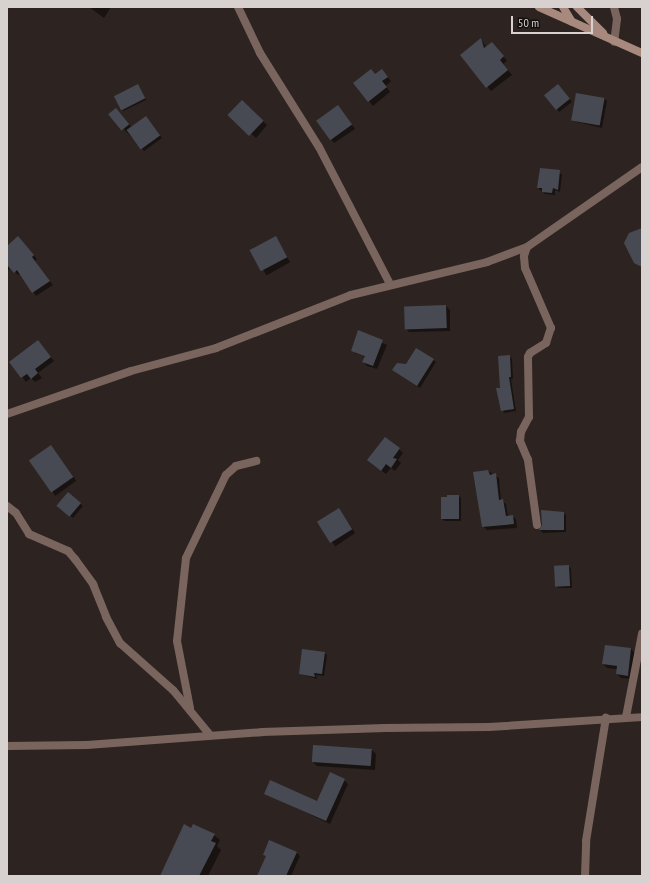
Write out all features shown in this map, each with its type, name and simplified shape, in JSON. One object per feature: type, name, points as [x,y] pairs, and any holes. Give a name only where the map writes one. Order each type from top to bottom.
[{"type":"main road","points":[[539,7],[614,42],[642,53]]},
{"type":"main road","points":[[563,7],[572,23]]},
{"type":"main road","points":[[577,7],[595,27],[614,42]]},
{"type":"street","points":[[238,7],[260,54],[318,147],[390,284]]},
{"type":"street","points":[[614,7],[617,19],[614,42]]},
{"type":"street","points":[[7,414],[131,370],[216,348],[351,295],[390,284],[487,262],[527,247],[642,167]]},
{"type":"street","points":[[527,247],[524,256],[525,268],[551,328],[546,343],[530,353],[528,357],[529,417],[521,437],[528,460],[537,525]]},
{"type":"street","points":[[190,711],[177,641],[186,558],[226,475],[236,466],[256,460]]},
{"type":"street","points":[[7,506],[16,513],[29,534],[68,551],[93,584],[106,617],[120,643],[173,690],[210,735]]},
{"type":"street","points":[[626,717],[642,634]]},
{"type":"street","points":[[7,746],[87,745],[210,735],[385,728],[489,728],[606,718],[642,717]]},
{"type":"street","points":[[585,876],[586,841],[606,718]]},
{"type":"building","points":[[481,38],[484,48],[492,42],[504,56],[500,60],[508,70],[486,88],[460,55]]},
{"type":"building","points":[[371,69],[375,74],[382,69],[388,77],[382,81],[387,87],[368,102],[353,83]]},
{"type":"building","points":[[138,84],[145,98],[121,111],[114,96]]},
{"type":"building","points":[[558,84],[570,99],[556,110],[544,95]]},
{"type":"building","points":[[576,93],[605,98],[600,126],[571,121]]},
{"type":"building","points":[[242,100],[264,121],[249,136],[227,115]]},
{"type":"building","points":[[338,105],[352,124],[330,140],[316,121]]},
{"type":"building","points":[[116,108],[129,124],[121,131],[108,114]]},
{"type":"building","points":[[146,116],[160,135],[141,150],[127,130]]},
{"type":"building","points":[[540,168],[560,170],[558,190],[553,188],[552,193],[542,192],[542,188],[537,188]]},
{"type":"building","points":[[642,228],[642,267],[634,263],[624,243],[629,233]]},
{"type":"building","points":[[18,236],[34,255],[32,257],[50,281],[32,293],[17,270],[14,273],[7,265],[7,246]]},
{"type":"building","points":[[276,236],[287,257],[261,271],[250,250]]},
{"type":"building","points":[[446,305],[447,328],[405,329],[404,306]]},
{"type":"building","points":[[358,330],[383,340],[373,366],[362,362],[365,356],[351,351]]},
{"type":"building","points":[[38,340],[51,357],[35,369],[38,373],[31,379],[27,374],[21,378],[9,362]]},
{"type":"building","points":[[416,348],[434,359],[417,386],[392,370],[397,363],[406,364]]},
{"type":"building","points":[[510,355],[511,377],[509,377],[514,409],[501,411],[496,388],[500,388],[498,356]]},
{"type":"building","points":[[385,437],[400,448],[393,458],[397,459],[391,468],[386,464],[381,471],[367,460]]},
{"type":"building","points":[[51,445],[73,477],[51,492],[29,460]]},
{"type":"building","points":[[488,470],[490,475],[496,473],[499,500],[503,499],[506,516],[513,515],[514,524],[482,527],[473,472]]},
{"type":"building","points":[[68,492],[81,503],[69,517],[56,506]]},
{"type":"building","points":[[447,495],[459,495],[459,519],[441,519],[441,497],[447,497]]},
{"type":"building","points":[[339,508],[352,529],[330,543],[317,522]]},
{"type":"building","points":[[541,510],[564,512],[564,530],[539,530],[542,525]]},
{"type":"building","points":[[569,565],[570,586],[555,587],[554,566]]},
{"type":"building","points":[[605,645],[631,648],[628,676],[616,674],[617,666],[602,664]]},
{"type":"building","points":[[302,649],[325,652],[322,674],[314,673],[315,677],[299,674]]},
{"type":"building","points":[[313,745],[372,749],[371,766],[312,762]]},
{"type":"building","points":[[330,772],[345,779],[326,821],[264,794],[270,780],[317,801]]},
{"type":"building","points":[[184,824],[191,828],[193,824],[215,834],[211,841],[216,843],[199,876],[160,876]]},
{"type":"building","points":[[269,840],[297,852],[286,876],[257,876],[266,856],[263,855]]}]
